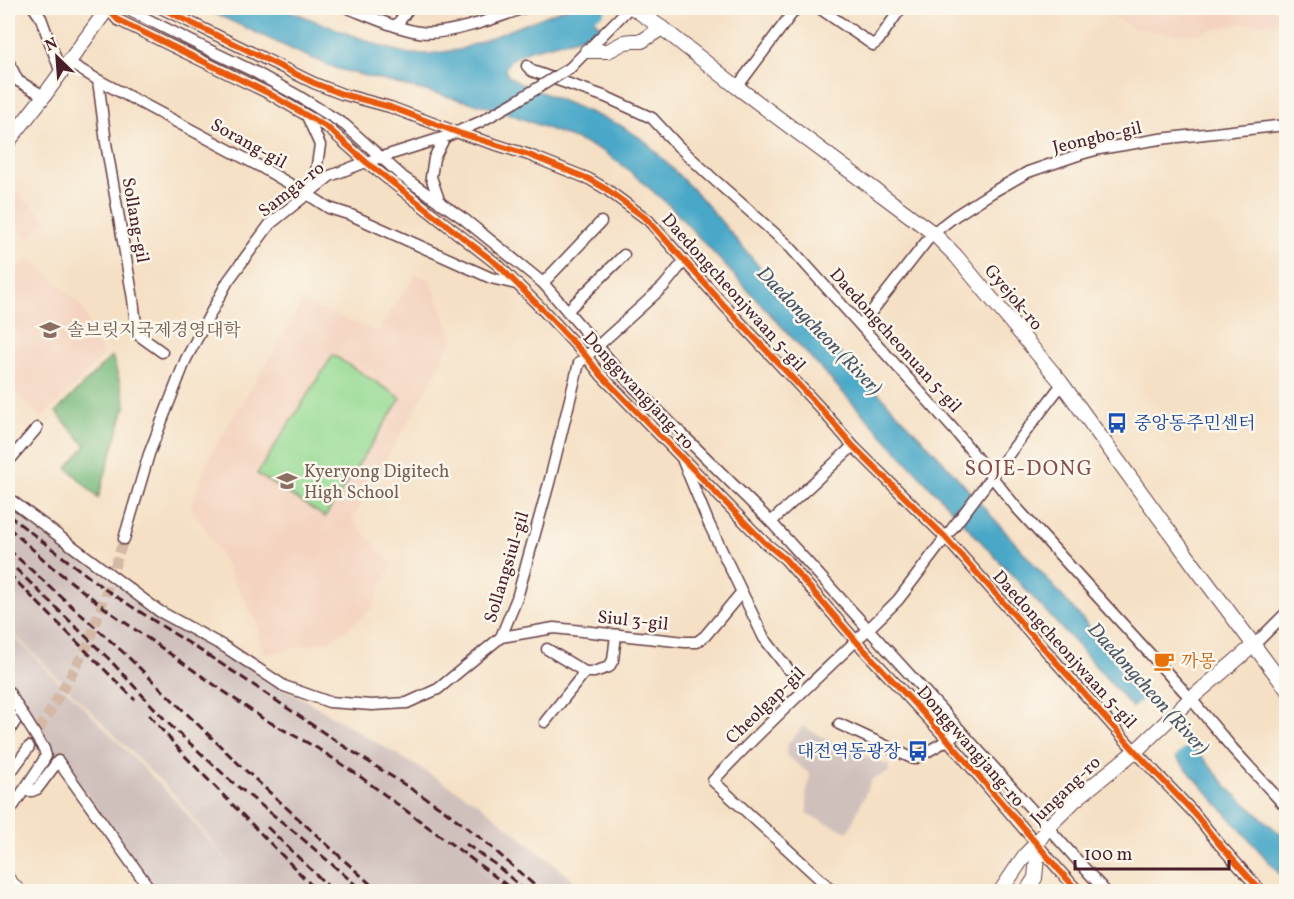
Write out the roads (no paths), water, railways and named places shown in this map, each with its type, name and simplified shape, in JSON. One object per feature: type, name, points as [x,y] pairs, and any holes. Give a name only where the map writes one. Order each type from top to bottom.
[{"type":"main road","points":[[8,142],[108,8]]},
{"type":"main road","name":"Gyejok-ro","points":[[631,8],[663,28],[737,87],[933,233],[956,256],[1062,384],[1287,688]]},
{"type":"main road","points":[[586,51],[608,51],[625,42],[642,41],[663,28]]},
{"type":"main road","name":"Jungang-ro","points":[[1000,891],[1048,827],[1076,800],[1138,749],[1189,700],[1254,645]]},
{"type":"main road","name":"Jungang-ro","points":[[1026,891],[1035,878],[1037,843]]},
{"type":"main road","points":[[8,880],[19,891]]},
{"type":"street","points":[[34,8],[64,67]]},
{"type":"street","points":[[108,8],[115,8]]},
{"type":"street","name":"Donggwangjang-ro","points":[[108,8],[118,20],[270,94],[328,128],[366,162],[498,265],[586,356],[601,375],[764,542],[785,559],[856,641],[948,740],[1079,891]]},
{"type":"street","name":"Donggwangjang-ro","points":[[125,8],[253,70],[345,125],[403,177],[464,219],[543,283],[627,380],[771,522],[1106,891]]},
{"type":"street","name":"Daedongcheonjwaan 5-gil","points":[[161,8],[314,83],[529,155],[589,179],[648,220],[853,446],[947,535],[1262,891]]},
{"type":"street","points":[[348,8],[421,33],[442,32],[524,8]]},
{"type":"street","points":[[396,26],[409,8]]},
{"type":"street","name":"Samga-ro","points":[[124,539],[149,454],[186,359],[228,281],[270,224],[330,176],[480,122],[515,102],[570,68],[631,8]]},
{"type":"street","points":[[737,87],[796,8]]},
{"type":"street","points":[[819,8],[873,45],[901,8]]},
{"type":"street","points":[[8,61],[18,81],[44,96]]},
{"type":"street","name":"Daedongcheonuan 5-gil","points":[[527,66],[532,71],[606,98],[652,118],[710,176],[789,246],[956,432],[991,479],[1287,807]]},
{"type":"street","name":"Sorang-gil","points":[[64,67],[98,80],[249,161],[329,208],[351,215],[491,278],[518,284]]},
{"type":"street","name":"Sollang-gil","points":[[98,80],[137,334],[162,352]]},
{"type":"street","points":[[307,115],[320,146],[315,178],[307,194]]},
{"type":"street","name":"Jeongbo-gil","points":[[861,325],[933,233],[955,216],[1028,172],[1099,149],[1287,124]]},
{"type":"street","points":[[440,202],[431,177],[434,158],[445,136]]},
{"type":"street","points":[[543,283],[601,222]]},
{"type":"street","points":[[567,311],[624,255]]},
{"type":"street","name":"Sollangsiul-gil","points":[[8,498],[159,610],[225,647],[284,686],[329,702],[372,705],[407,703],[438,689],[501,637],[517,598],[579,363],[664,286],[685,260]]},
{"type":"street","points":[[991,479],[1062,384]]},
{"type":"street","points":[[8,462],[37,428]]},
{"type":"street","points":[[771,522],[853,446]]},
{"type":"street","points":[[680,455],[741,593],[764,638],[788,669]]},
{"type":"street","name":"Cheolgap-gil","points":[[834,891],[713,781],[797,696],[898,600],[991,479]]},
{"type":"street","name":"Siul 3-gil","points":[[501,637],[554,628],[697,642],[705,636],[741,593]]},
{"type":"street","points":[[1254,645],[1287,613]]},
{"type":"street","points":[[547,649],[585,672],[594,672],[609,667],[613,660],[616,635]]},
{"type":"street","points":[[545,722],[585,672]]},
{"type":"street","points":[[8,691],[44,749],[46,756],[8,814]]},
{"type":"street","points":[[8,733],[21,712]]},
{"type":"street","points":[[839,724],[914,759],[948,740],[960,730]]},
{"type":"street","points":[[8,776],[29,747]]},
{"type":"street","points":[[23,791],[37,789],[58,761],[152,891]]},
{"type":"water","points":[[203,8],[282,8],[383,47],[409,54],[428,54],[459,50],[566,8],[586,8],[601,28],[578,38],[530,50],[510,60],[505,69],[508,76],[519,83],[620,125],[645,141],[703,200],[767,276],[941,459],[1167,715],[1230,790],[1286,839],[1286,881],[1076,644],[670,206],[625,167],[603,151],[497,109],[338,69]]},
{"type":"waterway","points":[[568,19],[597,8]]},
{"type":"tunnel","points":[[32,743],[88,645],[124,539]]},
{"type":"railway","points":[[8,515],[106,590],[443,809],[483,840],[542,892]]},
{"type":"railway","points":[[8,527],[52,567],[110,612],[262,718],[317,748],[358,775],[516,892]]},
{"type":"railway","points":[[8,549],[124,653],[244,769],[379,892]]},
{"type":"railway","points":[[16,569],[108,658],[170,725],[231,781],[364,892]]},
{"type":"railway","points":[[8,573],[135,700]]},
{"type":"railway","points":[[149,715],[184,755],[318,892]]},
{"type":"railway","points":[[267,827],[334,892]]},
{"type":"railway","points":[[466,844],[496,865],[527,892]]},
{"type":"place","name":"솔브릿지국제경영대학","points":[[50,330]]},
{"type":"place","name":"중앙동주민센터","points":[[1117,423]]},
{"type":"place","name":"Kyeryong Digitech High School","points":[[287,481]]},
{"type":"place","name":"까몽","points":[[1164,661]]},
{"type":"place","name":"대전역동광장","points":[[918,751]]},
{"type":"district","name":"SOJE-DONG","points":[[1029,468]]},
{"type":"water label","name":"Daedongcheon (River)","points":[[820,330]]},
{"type":"water label","name":"Daedongcheon (River)","points":[[1149,688]]}]
